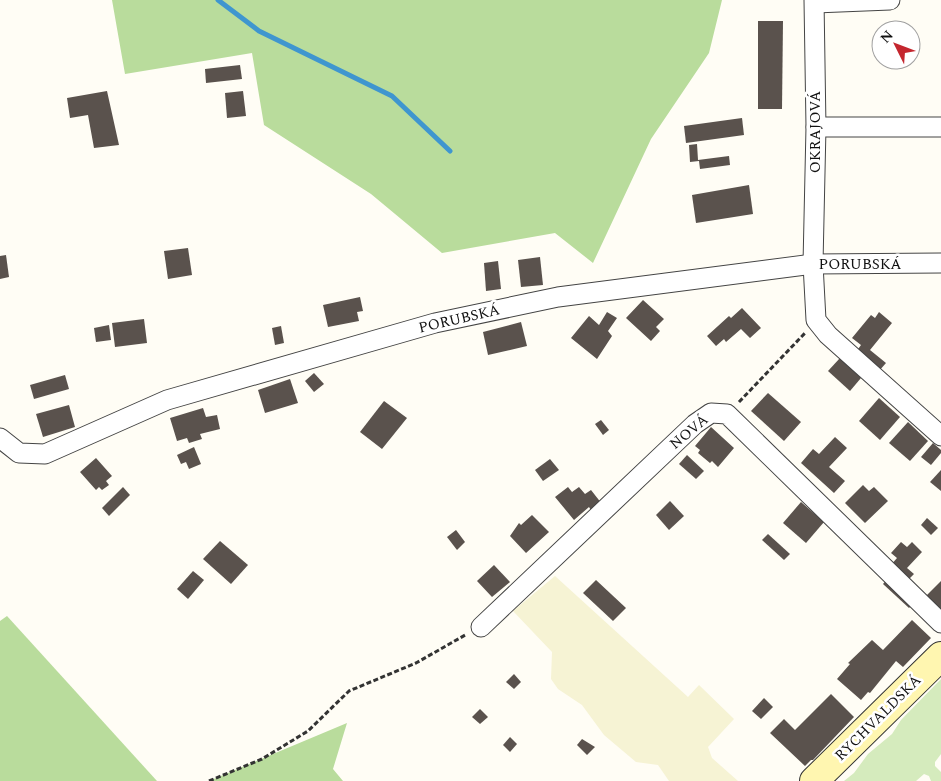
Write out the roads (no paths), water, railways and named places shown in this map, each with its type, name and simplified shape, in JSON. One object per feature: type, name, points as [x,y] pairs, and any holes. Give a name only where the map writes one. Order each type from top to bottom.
[{"type":"street","points":[[814,2],[890,0]]},
{"type":"street","name":"OKRAJOVÁ","points":[[813,264],[816,127],[814,2]]},
{"type":"street","points":[[816,127],[941,127]]},
{"type":"street","points":[[813,264],[816,320],[828,335],[941,436]]},
{"type":"street","name":"PORUBSKÁ","points":[[0,438],[19,453],[45,454],[167,400],[435,323],[558,297],[813,264],[941,264]]},
{"type":"street","name":"NOVÁ","points":[[481,627],[695,424],[711,413],[727,414],[941,623]]},
{"type":"street","name":"RYCHVALDSKÁ","points":[[814,781],[941,656]]},
{"type":"waterway","points":[[218,0],[259,31],[392,96],[450,151]]}]
